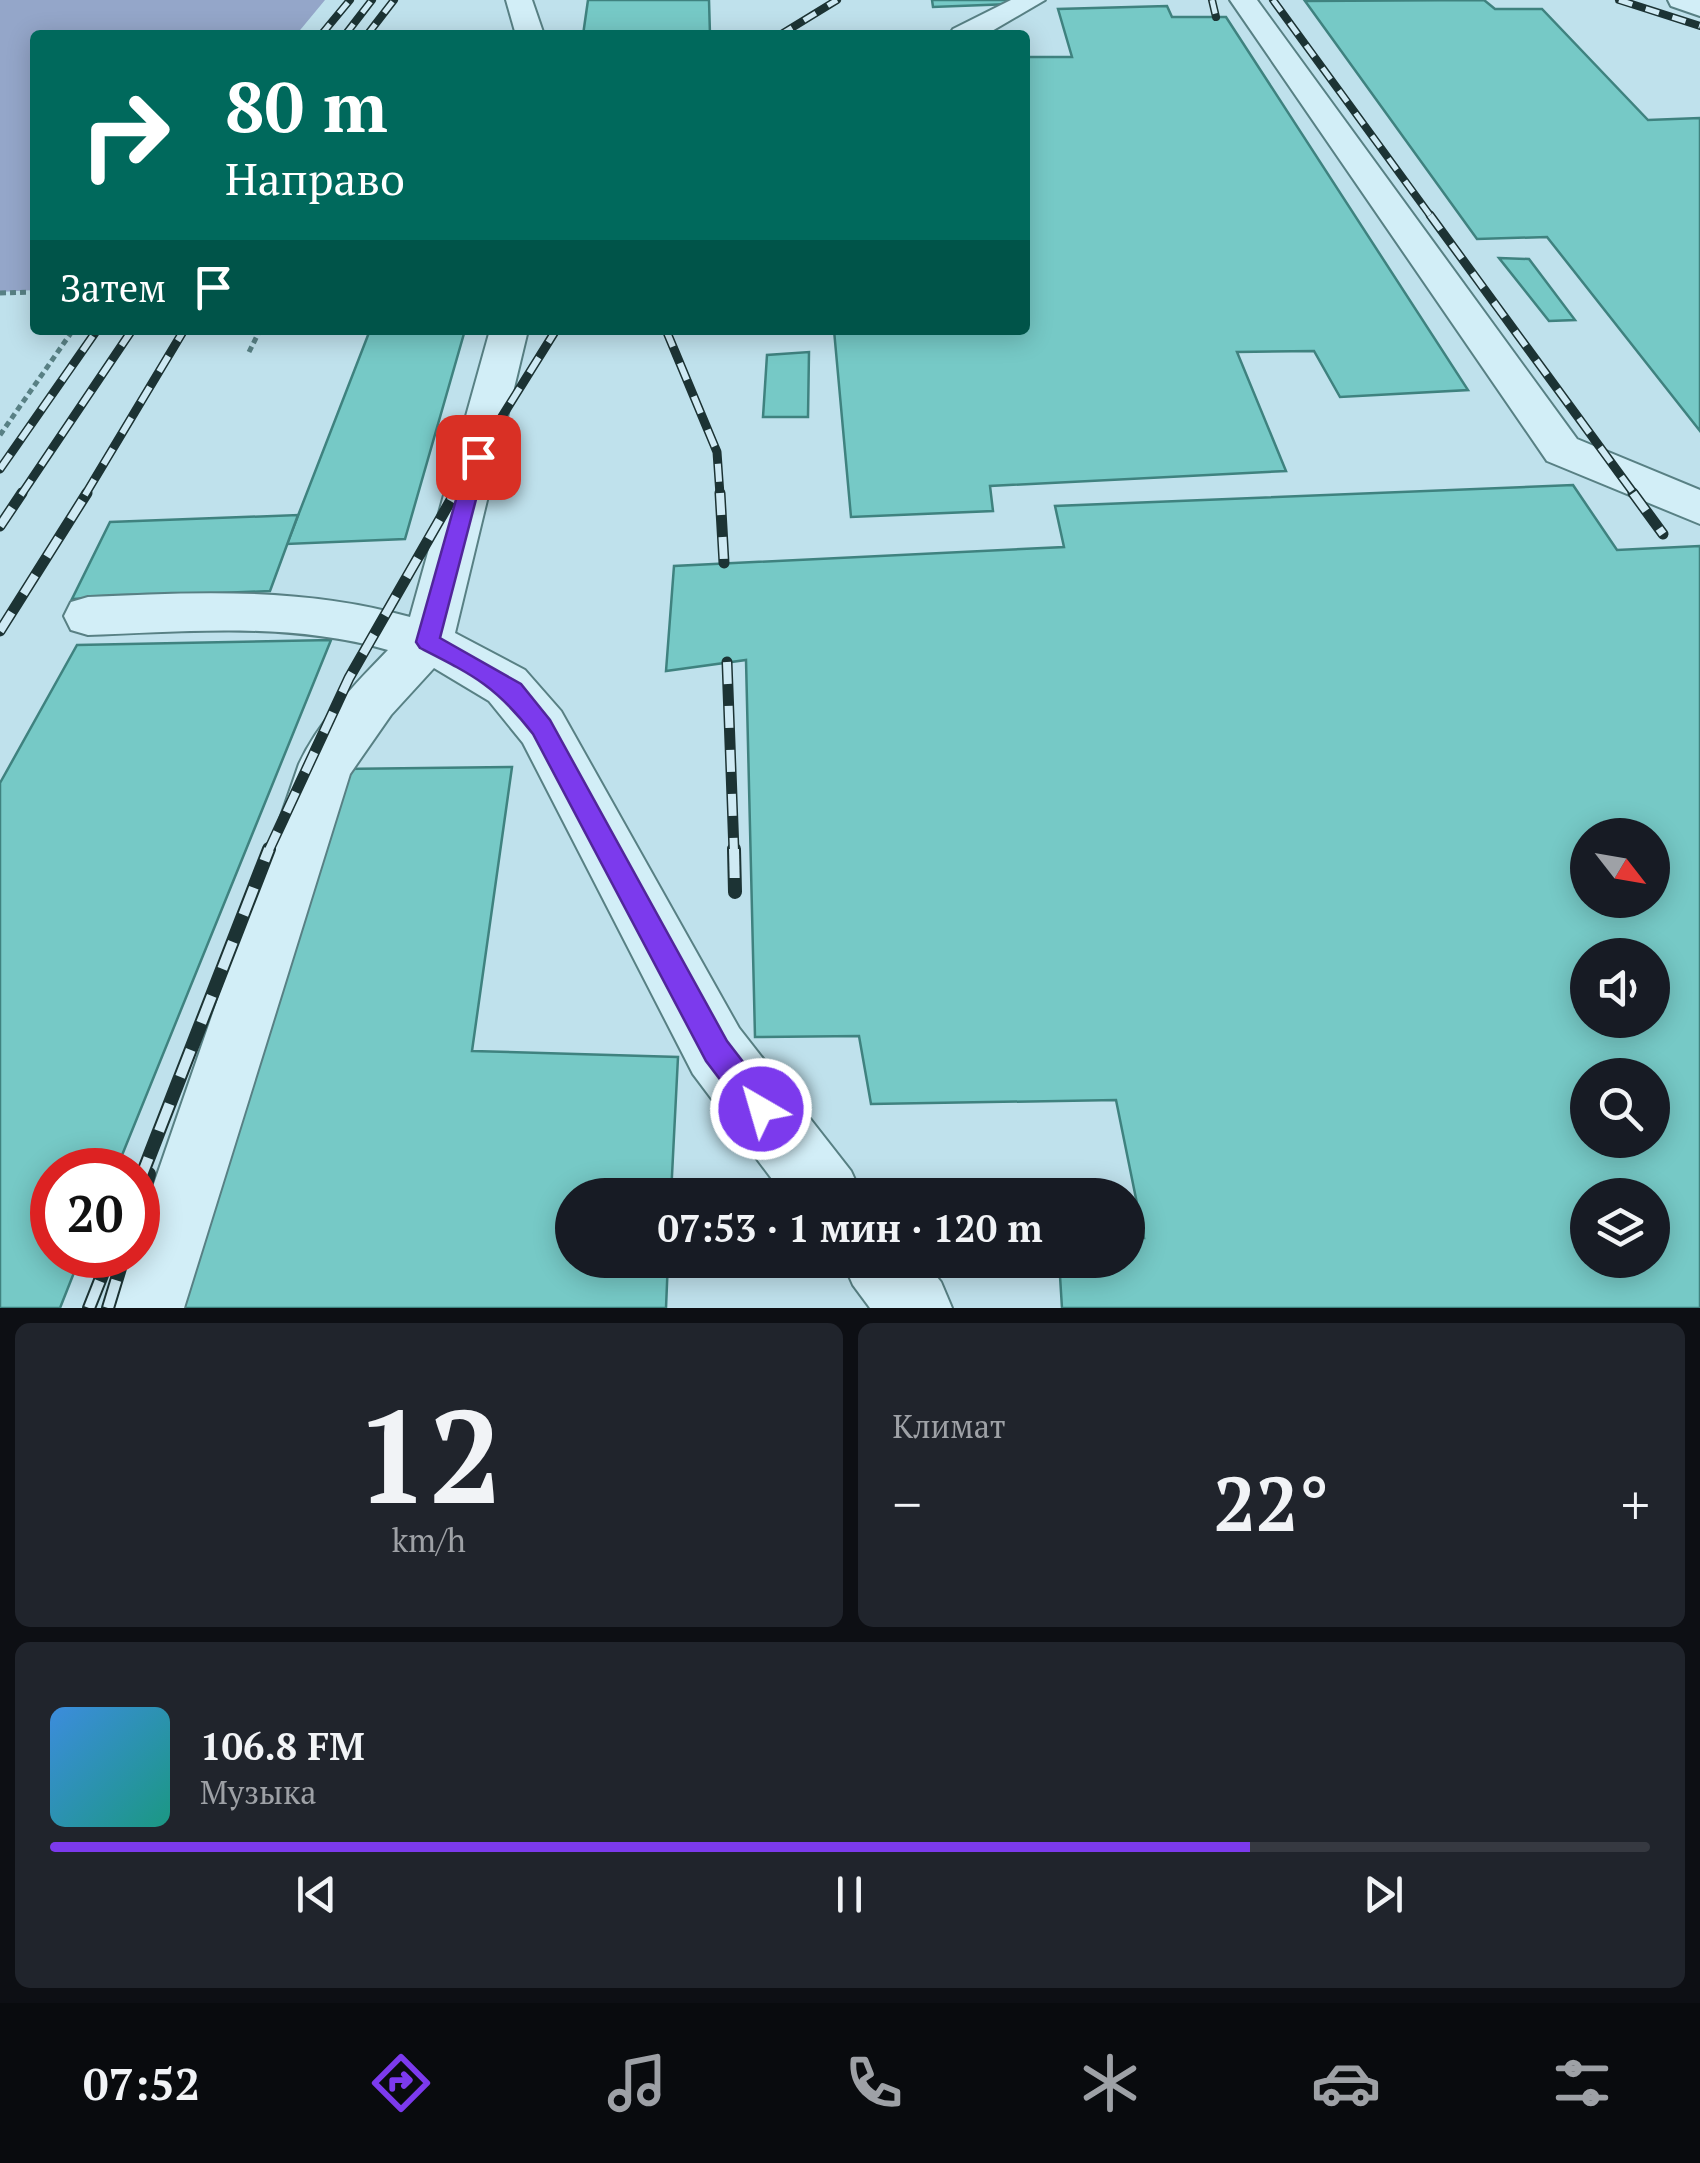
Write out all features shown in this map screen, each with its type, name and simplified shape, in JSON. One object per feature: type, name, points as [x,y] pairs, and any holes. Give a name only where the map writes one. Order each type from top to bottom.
[{"type":"lane","points":[[519,0],[528,30]]},
{"type":"lane","points":[[972,30],[1032,0]]},
{"type":"lane","points":[[1243,0],[1562,450],[1700,508]]},
{"type":"lane","points":[[1681,0],[1700,8]]},
{"type":"lane","points":[[147,1308],[326,764],[373,700],[428,642],[508,335]]},
{"type":"lane","points":[[88,616],[275,611],[363,622],[428,642],[513,690],[542,727],[716,1051],[815,1178]]},
{"type":"lane","points":[[892,1278],[914,1308]]},
{"type":"path","points":[[0,294],[30,292]]},
{"type":"path","points":[[0,434],[69,335]]},
{"type":"path","points":[[249,352],[258,335]]},
{"type":"shaded area","points":[[0,0],[325,0],[300,30],[30,30],[30,290],[0,292]]},
{"type":"building","points":[[588,0],[709,0],[710,30],[584,30]]},
{"type":"building","points":[[932,0],[1009,0],[1010,4],[933,7]]},
{"type":"building","points":[[1484,0],[1495,9],[1542,9],[1648,120],[1700,118],[1700,431],[1547,237],[1477,239],[1305,1]]},
{"type":"building","points":[[1167,6],[1172,17],[1226,17],[1468,390],[1340,397],[1314,351],[1237,352],[1286,471],[990,486],[993,511],[851,517],[834,335],[1030,335],[1030,57],[1072,57],[1058,9]]},
{"type":"building","points":[[1499,258],[1529,259],[1575,320],[1549,321]]},
{"type":"building","points":[[368,335],[464,335],[405,539],[287,544]]},
{"type":"building","points":[[809,352],[808,417],[763,417],[767,355]]},
{"type":"building","points":[[1573,485],[1617,550],[1700,546],[1700,1308],[1062,1308],[1060,1278],[1145,1278],[1145,1178],[1132,1178],[1116,1100],[871,1104],[859,1036],[755,1037],[746,660],[666,671],[674,566],[1064,547],[1055,506]]},
{"type":"building","points":[[298,515],[270,591],[72,599],[110,522]]},
{"type":"building","points":[[331,640],[125,1148],[30,1148],[30,1278],[72,1278],[60,1308],[0,1308],[0,783],[77,645]]},
{"type":"building","points":[[512,767],[472,1051],[678,1057],[672,1178],[555,1178],[555,1278],[667,1278],[666,1308],[179,1308],[339,769]]},
{"type":"railway","points":[[325,30],[350,0]]},
{"type":"railway","points":[[349,30],[372,0]]},
{"type":"railway","points":[[371,30],[394,0]]},
{"type":"railway","points":[[788,30],[837,0]]},
{"type":"railway","points":[[1212,0],[1216,17]]},
{"type":"railway","points":[[1273,0],[1432,218]]},
{"type":"railway","points":[[1619,0],[1700,26]]},
{"type":"railway","points":[[1430,215],[1635,495]]},
{"type":"railway","points":[[0,469],[94,335]]},
{"type":"railway","points":[[21,495],[129,335]]},
{"type":"railway","points":[[85,495],[181,335]]},
{"type":"railway","points":[[453,495],[553,335]]},
{"type":"railway","points":[[668,335],[717,452],[720,495]]},
{"type":"railway","points":[[0,526],[22,493]]},
{"type":"railway","points":[[0,631],[87,493]]},
{"type":"railway","points":[[268,852],[349,678],[455,493]]},
{"type":"railway","points":[[720,493],[724,563]]},
{"type":"railway","points":[[1633,493],[1663,534]]},
{"type":"railway","points":[[727,662],[734,852]]},
{"type":"railway","points":[[152,1148],[269,849]]},
{"type":"railway","points":[[734,849],[735,892]]},
{"type":"railway","points":[[89,1308],[101,1278]]},
{"type":"railway","points":[[108,1308],[117,1278]]},
{"type":"route","points":[[478,457],[428,642],[513,690],[542,727],[716,1051],[761,1109]]}]
